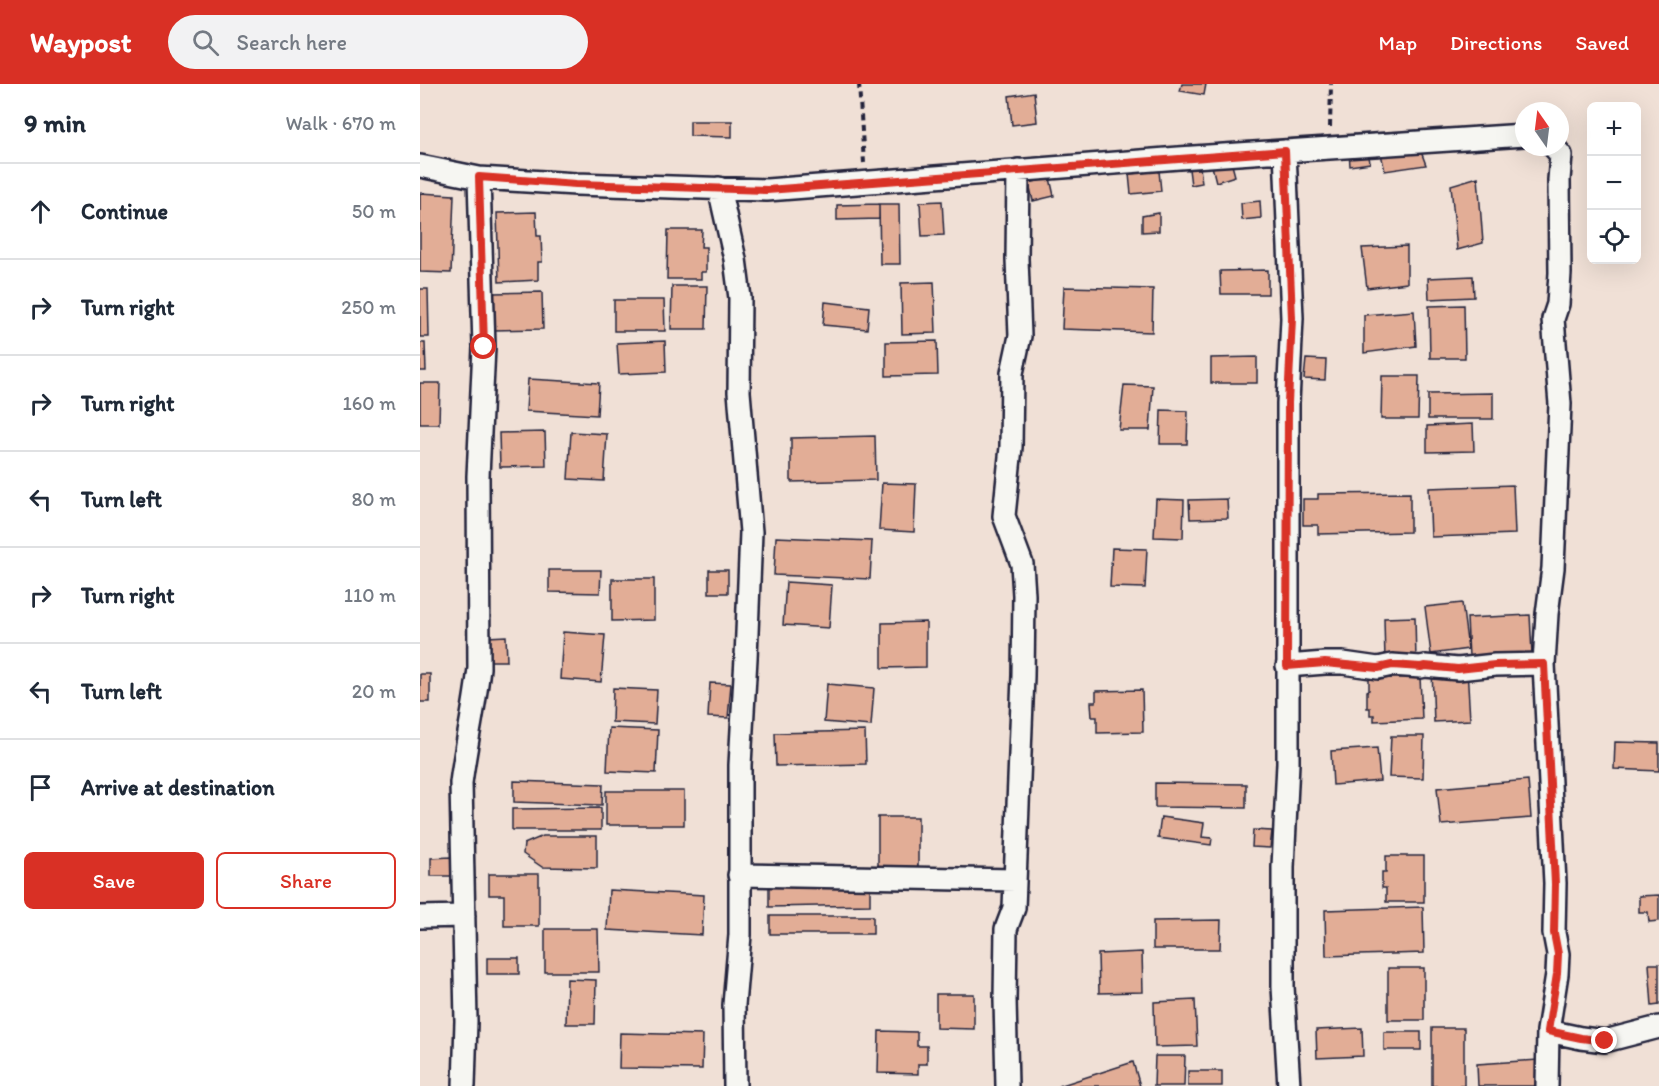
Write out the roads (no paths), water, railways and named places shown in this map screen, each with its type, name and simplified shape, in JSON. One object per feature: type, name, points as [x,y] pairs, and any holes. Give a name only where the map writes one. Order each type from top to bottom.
[{"type":"street","points":[[420,166],[479,177],[576,184],[767,190],[1515,136]]},
{"type":"street","points":[[1285,151],[1292,318],[1288,403],[1288,763],[1283,879],[1283,987],[1289,1086]]},
{"type":"street","points":[[1547,1086],[1548,1031],[1558,954],[1554,933],[1555,884],[1544,664],[1553,568],[1560,404],[1553,319],[1560,273],[1561,156]]},
{"type":"street","points":[[1007,1086],[1006,929],[1014,908],[1024,595],[1022,564],[1004,516],[1011,447],[1012,373],[1020,336],[1017,259],[1018,170]]},
{"type":"street","points":[[464,1086],[466,1022],[461,783],[476,700],[479,668],[478,476],[484,347],[479,177]]},
{"type":"street","points":[[719,188],[735,259],[740,298],[739,392],[751,532],[740,765],[740,935],[734,1005],[735,1086]]},
{"type":"street","points":[[1287,666],[1325,663],[1378,668],[1392,665],[1458,669],[1495,665],[1544,664]]},
{"type":"street","points":[[739,875],[1015,880]]},
{"type":"street","points":[[420,917],[464,915]]},
{"type":"street","points":[[1548,1031],[1605,1041],[1659,1027]]}]
